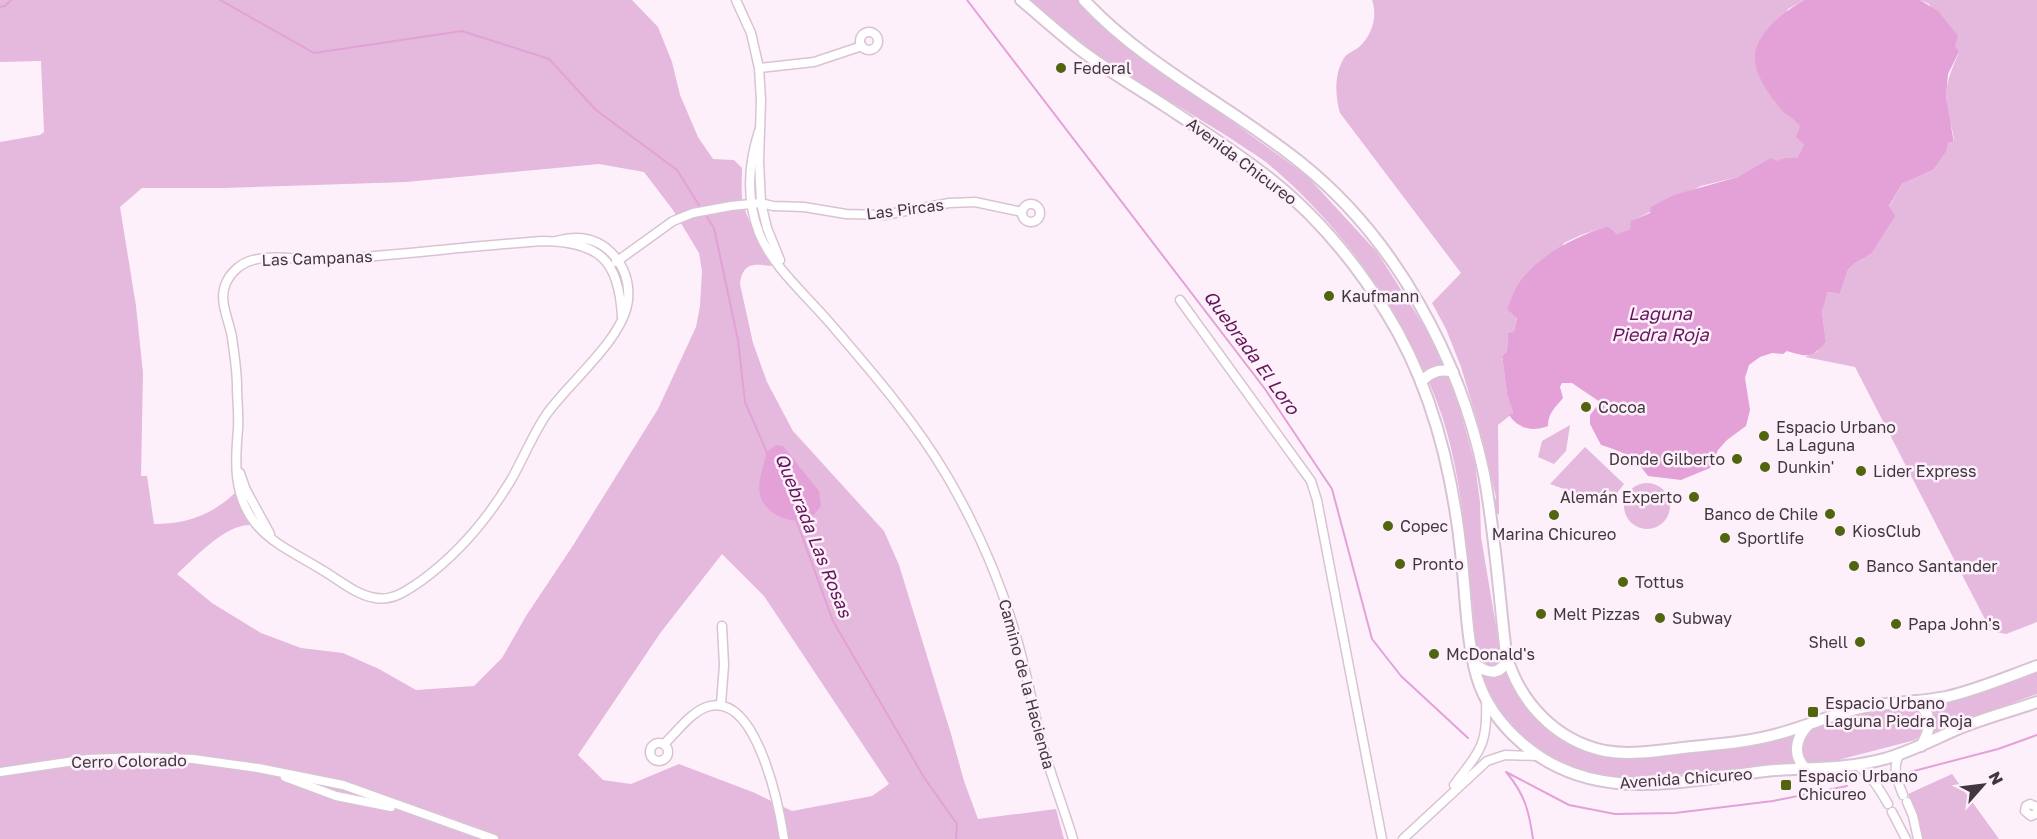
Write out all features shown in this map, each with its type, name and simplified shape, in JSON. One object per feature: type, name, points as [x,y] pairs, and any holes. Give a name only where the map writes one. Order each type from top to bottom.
[{"type":"main road","name":"Avenida Chicureo","points":[[1021,0],[1080,50],[1231,149],[1269,178],[1301,206],[1334,241],[1377,297],[1397,330],[1421,382],[1445,452],[1458,524],[1474,662],[1479,682],[1486,699],[1503,725],[1538,756],[1576,776],[1616,784],[1644,784],[1856,765],[1900,754],[1971,724],[2037,702]]},
{"type":"main road","name":"Avenida Chicureo","points":[[1084,0],[1132,44],[1301,162],[1372,236],[1402,277],[1453,372],[1473,432],[1488,498],[1507,660],[1522,693],[1545,720],[1575,741],[1606,751],[1647,752],[1765,738],[1861,708],[1960,693],[2037,666]]},
{"type":"main road","points":[[1421,382],[1435,372],[1443,370],[1453,372]]},
{"type":"main road","points":[[1474,662],[1485,671],[1493,673],[1502,669],[1507,660]]},
{"type":"main road","points":[[1915,701],[1926,710],[1930,721],[1928,733],[1921,746]]},
{"type":"main road","points":[[1807,770],[1799,760],[1796,747],[1800,735],[1808,724]]},
{"type":"street","name":"Camino de la Hacienda","points":[[736,0],[751,33],[759,68],[761,203],[767,228],[785,272]]},
{"type":"street","points":[[759,68],[814,62],[862,46]]},
{"type":"street","name":"Camino de la Hacienda","points":[[759,131],[750,168],[751,204],[763,240],[785,272],[897,402],[933,454],[969,516],[1008,609],[1045,755],[1073,839]]},
{"type":"street","name":"Las Pircas","points":[[751,204],[804,207],[846,214],[884,215],[948,203],[975,202],[1022,212]]},
{"type":"street","points":[[622,317],[618,282],[611,266],[673,221],[693,213],[751,204]]},
{"type":"street","name":"Las Campanas","points":[[556,242],[574,238],[590,240],[603,246],[619,260],[626,275],[628,301],[622,317],[601,351],[547,413],[526,447],[513,477],[490,514],[463,546],[408,591],[392,597],[377,599],[364,595],[273,539],[246,490],[235,456],[238,427],[237,378],[231,333],[223,302],[224,287],[233,271],[249,260],[263,258],[323,260],[498,244],[556,242],[579,244],[597,253],[611,266]]},
{"type":"street","points":[[1180,300],[1311,481],[1317,500],[1382,839]]},
{"type":"street","points":[[722,626],[722,705]]},
{"type":"street","points":[[1442,802],[1482,746],[1487,729],[1486,699]]},
{"type":"street","points":[[664,744],[699,711],[708,707],[722,705],[737,713],[757,742],[775,792],[784,839]]},
{"type":"street","points":[[1900,754],[1895,768],[1913,816],[1918,839]]},
{"type":"street","points":[[1403,839],[1491,759],[1505,755],[1538,756]]},
{"type":"street","name":"Cerro Colorado","points":[[0,771],[88,759],[143,757],[193,759],[258,768],[352,788],[494,839]]},
{"type":"street","points":[[1856,765],[1864,770],[1888,804],[1906,839]]},
{"type":"street","name":"Cerro Colorado","points":[[258,768],[336,796],[415,812]]},
{"type":"street","points":[[349,799],[352,788]]},
{"type":"street","points":[[1888,804],[1893,795],[1904,795]]},
{"type":"street","points":[[2037,807],[2030,804],[2026,806],[2025,811],[2031,816],[2037,813]]},
{"type":"shaded area","points":[[0,0],[632,0],[658,27],[672,62],[680,95],[698,137],[713,159],[734,160],[742,168],[743,205],[772,266],[750,266],[741,277],[740,284],[753,343],[767,382],[793,431],[884,531],[899,565],[964,781],[978,819],[1056,809],[1064,839],[0,839],[0,142],[40,135],[44,132],[41,61],[0,62]],"holes":[[[599,164],[644,172],[673,210],[699,253],[702,271],[696,327],[658,409],[526,616],[502,658],[474,686],[416,690],[379,669],[343,653],[301,648],[261,633],[212,603],[177,574],[220,536],[240,526],[250,525],[235,493],[217,507],[198,517],[166,524],[154,524],[147,476],[141,476],[143,373],[136,306],[120,207],[142,188],[224,188],[406,182]],[[722,554],[764,596],[889,784],[872,796],[792,811],[755,793],[679,764],[631,784],[603,780],[578,755],[661,632]]]},
{"type":"shaded area","points":[[1028,0],[1080,0],[1108,32],[1306,175],[1377,252],[1433,340],[1458,403],[1475,464],[1480,502],[1481,537],[1501,656],[1497,666],[1490,668],[1484,663],[1476,641],[1460,496],[1441,413],[1417,355],[1382,294],[1362,265],[1318,211],[1267,163],[1093,54]]},
{"type":"shaded area","points":[[1372,0],[1804,0],[1788,9],[1757,70],[1782,110],[1796,119],[1800,127],[1804,144],[1797,158],[1785,158],[1738,177],[1701,186],[1632,221],[1630,229],[1617,234],[1608,226],[1564,243],[1517,317],[1514,331],[1508,333],[1507,351],[1502,356],[1507,394],[1513,413],[1498,425],[1499,514],[1492,514],[1496,497],[1481,433],[1461,367],[1446,329],[1432,303],[1461,273],[1340,113],[1338,106],[1336,85],[1338,71],[1345,56],[1359,47],[1370,32],[1374,19]]},
{"type":"shaded area","points":[[1920,0],[2037,0],[2037,622],[2006,634],[1991,631],[1855,367],[1805,357],[1817,352],[1826,342],[1822,312],[1828,292],[1840,294],[1848,270],[1871,254],[1889,207],[1902,184],[1933,170],[1948,142],[1954,143],[1946,97],[1950,75],[1959,53],[1929,4]]},
{"type":"shaded area","points":[[1570,425],[1566,451],[1554,464],[1538,457],[1542,441]]},
{"type":"shaded area","points":[[1585,447],[1624,484],[1614,497],[1612,506],[1550,484]]},
{"type":"shaded area","points":[[1647,483],[1663,490],[1670,506],[1663,522],[1647,529],[1631,522],[1624,506],[1631,490]]},
{"type":"shaded area","points":[[2037,671],[2037,694],[1934,732],[1932,730],[1926,706],[1953,700]]},
{"type":"shaded area","points":[[1504,672],[1517,694],[1537,719],[1547,728],[1592,752],[1762,743],[1794,736],[1791,751],[1796,765],[1638,779],[1614,779],[1592,775],[1551,758],[1517,731],[1491,695],[1482,674],[1495,677]]},
{"type":"shaded area","points":[[1908,705],[1919,711],[1923,721],[1922,731],[1915,740],[1819,765],[1813,765],[1802,756],[1804,738],[1814,728],[1855,716]]},
{"type":"shaded area","points":[[1952,774],[1999,839],[1923,839],[1908,794]]},
{"type":"water","name":"Laguna Piedra Roja","points":[[1804,0],[1920,0],[1938,11],[1958,36],[1955,46],[1959,52],[1948,74],[1946,98],[1954,143],[1948,142],[1946,151],[1933,170],[1902,184],[1889,206],[1895,216],[1871,254],[1848,270],[1840,294],[1828,292],[1822,312],[1826,342],[1813,354],[1800,355],[1787,351],[1783,354],[1772,353],[1760,357],[1749,365],[1745,378],[1750,410],[1746,426],[1718,450],[1710,468],[1681,480],[1648,476],[1628,456],[1601,445],[1590,424],[1590,415],[1600,402],[1572,383],[1562,383],[1560,387],[1563,398],[1551,414],[1548,426],[1531,429],[1517,423],[1509,415],[1513,413],[1507,394],[1502,356],[1507,351],[1508,333],[1514,331],[1517,318],[1507,309],[1519,283],[1530,270],[1550,254],[1584,235],[1608,226],[1617,234],[1630,229],[1631,221],[1650,213],[1651,207],[1674,195],[1738,177],[1771,158],[1776,161],[1797,158],[1804,144],[1796,137],[1800,127],[1796,121],[1782,111],[1760,79],[1755,59],[1756,50],[1765,32],[1788,10]]},
{"type":"water","points":[[776,445],[783,446],[819,491],[821,506],[809,518],[786,519],[772,512],[762,501],[759,490],[761,473],[767,452]]},
{"type":"waterway","points":[[0,7],[5,6],[11,0]]},
{"type":"waterway","name":"Quebrada Las Rosas","points":[[220,0],[314,53],[462,31],[549,59],[596,110],[677,170],[699,205]]},
{"type":"waterway","name":"Quebrada El Loro","points":[[967,0],[1265,389],[1332,489],[1372,639],[1401,676],[1468,738]]},
{"type":"waterway","name":"Quebrada Las Rosas","points":[[707,217],[714,228],[738,340],[745,402],[768,455]]},
{"type":"waterway","name":"Quebrada Las Rosas","points":[[795,517],[833,621],[925,779],[957,824],[956,839]]},
{"type":"waterway","points":[[1910,772],[1998,749],[2037,735]]},
{"type":"waterway","points":[[1506,772],[1569,805],[1615,814],[1675,813],[1773,801],[1847,786]]},
{"type":"waterway","name":"Quebrada El Loro","points":[[1507,773],[1525,804],[1533,839]]},
{"type":"place","name":"Federal","points":[[1061,68]]},
{"type":"place","name":"Kaufmann","points":[[1329,296]]},
{"type":"place","name":"Cocoa","points":[[1586,407]]},
{"type":"place","name":"Espacio Urbano La Laguna","points":[[1764,436]]},
{"type":"place","name":"Donde Gilberto","points":[[1737,459]]},
{"type":"place","name":"Dunkin'","points":[[1765,467]]},
{"type":"place","name":"Lider Express","points":[[1861,471]]},
{"type":"place","name":"Alemán Experto","points":[[1694,497]]},
{"type":"place","name":"Banco de Chile","points":[[1830,514]]},
{"type":"place","name":"Marina Chicureo","points":[[1554,515]]},
{"type":"place","name":"Copec","points":[[1388,526]]},
{"type":"place","name":"KiosClub","points":[[1840,531]]},
{"type":"place","name":"Sportlife","points":[[1725,538]]},
{"type":"place","name":"Pronto","points":[[1400,564]]},
{"type":"place","name":"Banco Santander","points":[[1854,566]]},
{"type":"place","name":"Tottus","points":[[1623,582]]},
{"type":"place","name":"Melt Pizzas","points":[[1541,614]]},
{"type":"place","name":"Subway","points":[[1660,618]]},
{"type":"place","name":"Papa John's","points":[[1896,624]]},
{"type":"place","name":"Shell","points":[[1860,642]]},
{"type":"place","name":"McDonald's","points":[[1434,654]]},
{"type":"place","name":"Espacio Urbano Laguna Piedra Roja","points":[[1813,712]]},
{"type":"place","name":"Espacio Urbano Chicureo","points":[[1786,785]]}]
